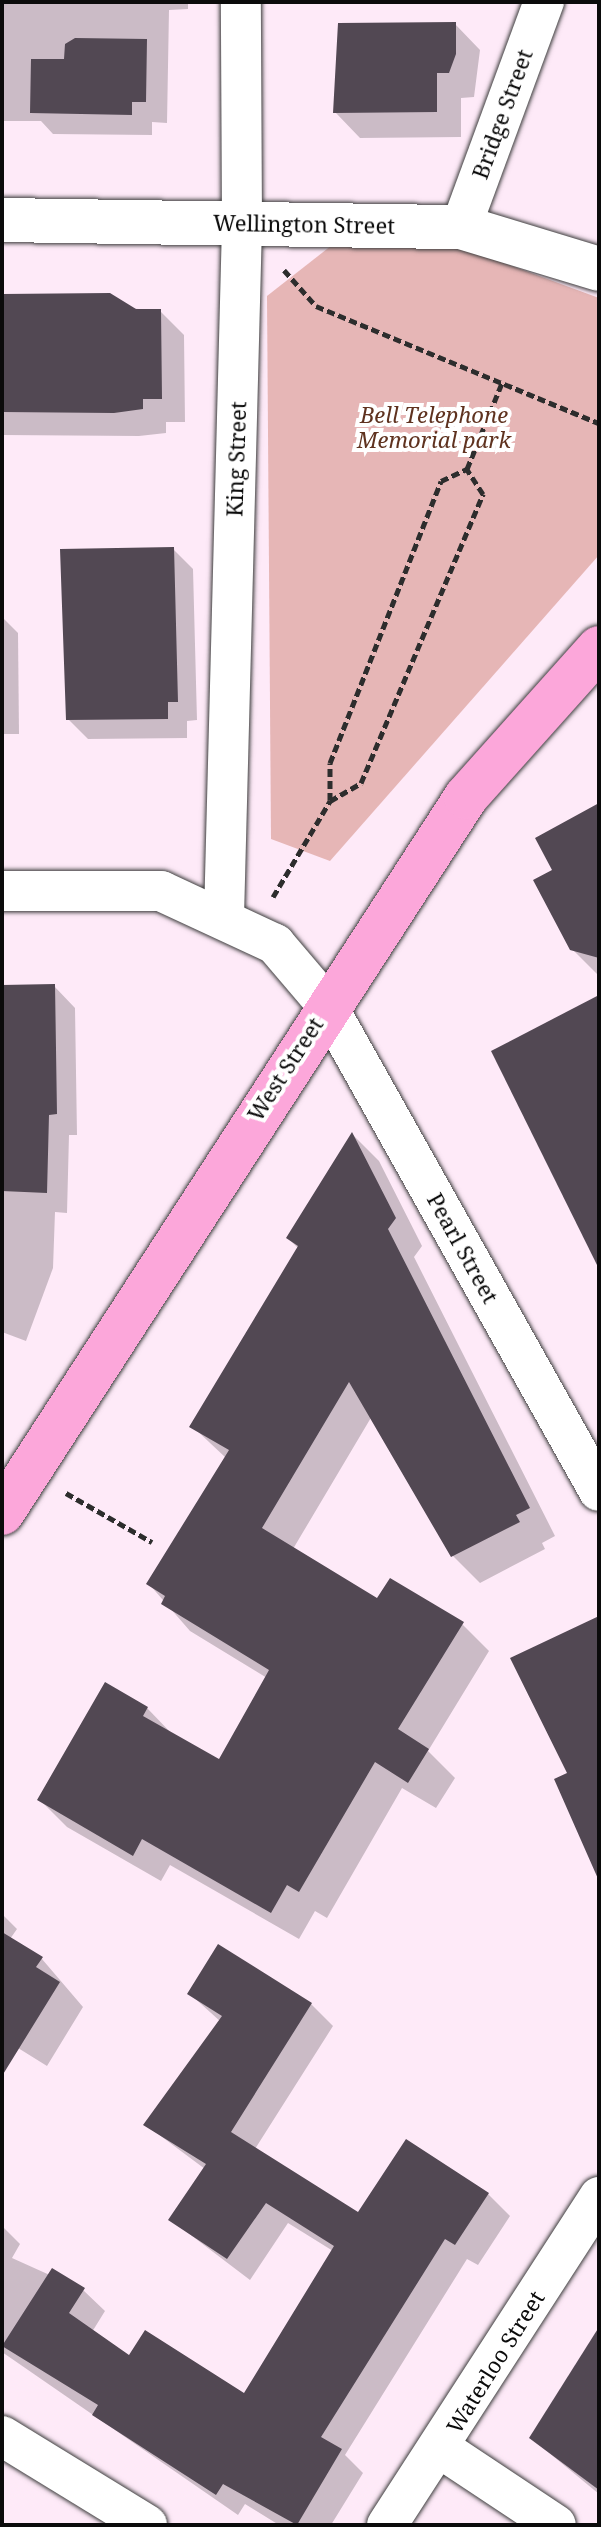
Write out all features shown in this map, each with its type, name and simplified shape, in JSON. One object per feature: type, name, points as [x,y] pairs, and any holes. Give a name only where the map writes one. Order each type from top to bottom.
[{"type":"main road","name":"West Street","points":[[2,1513],[326,1004],[466,797],[599,648]]},
{"type":"street","name":"King Street","points":[[238,924],[241,2]]},
{"type":"street","name":"Bridge Street","points":[[461,227],[544,2]]},
{"type":"street","name":"Wellington Street","points":[[2,220],[461,227],[599,269]]},
{"type":"street","name":"Pearl Street","points":[[2,891],[161,891],[238,924],[275,944],[326,1004],[599,1491]]},
{"type":"street","name":"Waterloo Street","points":[[387,2525],[440,2448],[599,2197]]},
{"type":"street","points":[[2,2436],[147,2525]]},
{"type":"street","points":[[440,2448],[556,2525]]},
{"type":"path","points":[[242,223],[316,306],[599,423]]},
{"type":"path","points":[[330,801],[330,763],[441,481],[467,469],[502,383]]},
{"type":"path","points":[[238,924],[330,801],[361,783],[483,494],[467,469]]},
{"type":"path","points":[[26,1471],[152,1542]]},
{"type":"green space","name":"Bell Telephone Memorial park","points":[[341,238],[466,249],[599,298],[599,555],[330,861],[271,839],[267,296]]},
{"type":"building","points":[[456,22],[456,54],[449,73],[437,73],[437,112],[333,113],[338,23]]},
{"type":"building","points":[[75,38],[147,39],[146,102],[132,102],[132,115],[30,113],[31,59],[64,59],[65,44]]},
{"type":"building","points":[[110,293],[136,309],[161,309],[162,399],[143,399],[143,409],[114,413],[2,412],[2,294]]},
{"type":"building","points":[[174,547],[178,702],[168,702],[168,719],[66,720],[60,549]]},
{"type":"building","points":[[599,803],[599,958],[570,950],[533,880],[552,870],[535,838]]},
{"type":"building","points":[[55,984],[57,1114],[49,1115],[47,1193],[2,1191],[2,985]]},
{"type":"building","points":[[599,995],[599,1269],[491,1051]]},
{"type":"building","points":[[352,1132],[396,1218],[388,1229],[530,1508],[516,1515],[520,1522],[451,1557],[349,1382],[262,1528],[377,1598],[390,1578],[464,1622],[398,1729],[429,1749],[408,1783],[375,1762],[299,1892],[287,1885],[271,1913],[142,1839],[133,1856],[37,1800],[105,1682],[148,1707],[143,1716],[219,1759],[269,1670],[161,1604],[165,1596],[146,1584],[229,1450],[189,1427],[298,1246],[286,1238]]},
{"type":"building","points":[[599,1616],[599,1881],[554,1779],[567,1773],[510,1658]]},
{"type":"building","points":[[2,1932],[43,1957],[36,1967],[60,1982],[2,2076]]},
{"type":"building","points":[[218,1944],[312,2003],[231,2132],[358,2212],[406,2139],[489,2193],[455,2245],[445,2239],[321,2437],[342,2449],[297,2525],[223,2484],[216,2495],[92,2415],[98,2405],[2,2346],[52,2268],[85,2288],[69,2313],[129,2355],[145,2330],[244,2393],[334,2246],[266,2203],[227,2259],[168,2220],[206,2164],[143,2125],[222,2016],[187,1994]]},
{"type":"building","points":[[599,2327],[599,2490],[529,2438]]}]
